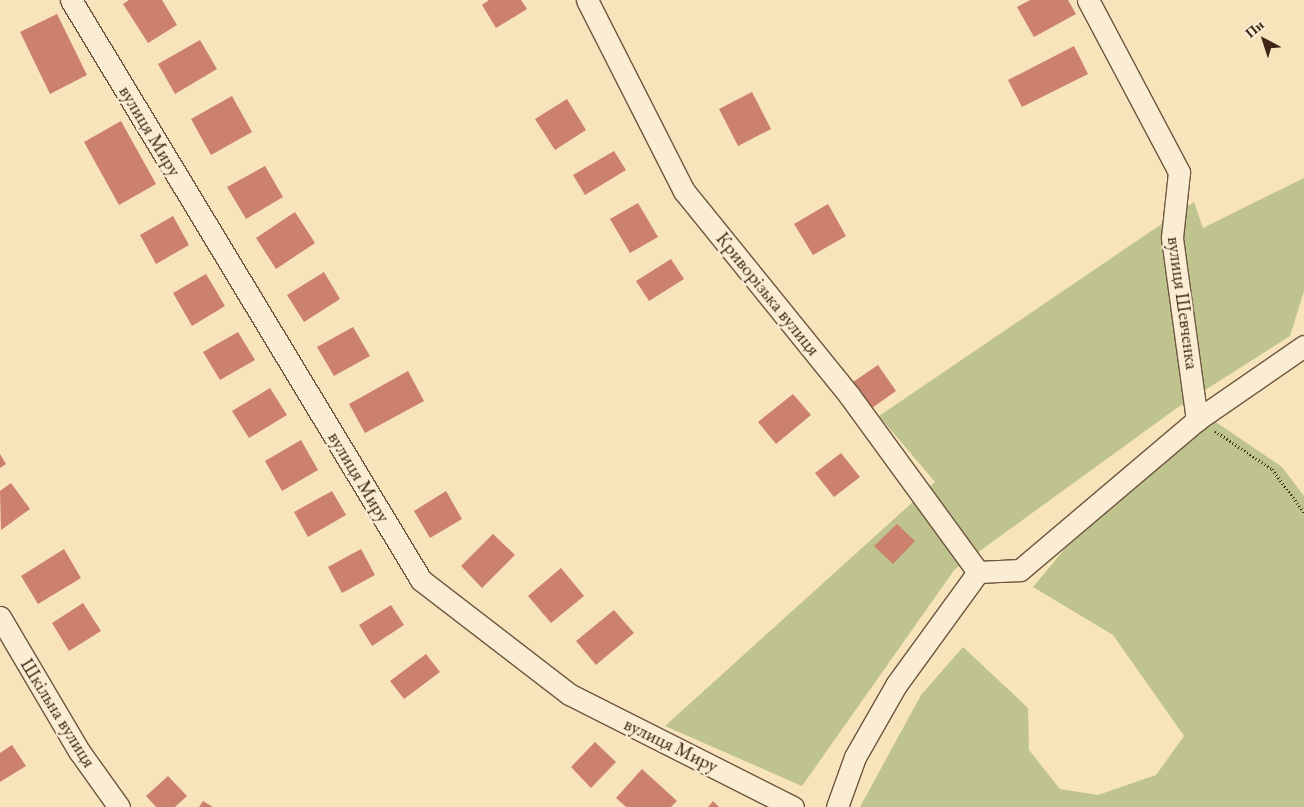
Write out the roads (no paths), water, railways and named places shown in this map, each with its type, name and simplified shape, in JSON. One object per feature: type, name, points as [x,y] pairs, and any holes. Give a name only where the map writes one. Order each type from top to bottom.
[{"type":"street","name":"вулиця Миру","points":[[72,0],[421,580],[569,694],[793,807]]},
{"type":"street","name":"Криворізька вулиця","points":[[587,0],[684,191],[849,395],[978,572]]},
{"type":"street","name":"вулиця Шевченка","points":[[1088,0],[1179,172],[1172,238],[1197,420]]},
{"type":"street","points":[[837,807],[855,757],[896,685],[978,572],[1020,570],[1197,420],[1304,346]]},
{"type":"street","name":"Шкільна вулиця","points":[[0,617],[79,751],[119,807]]}]
